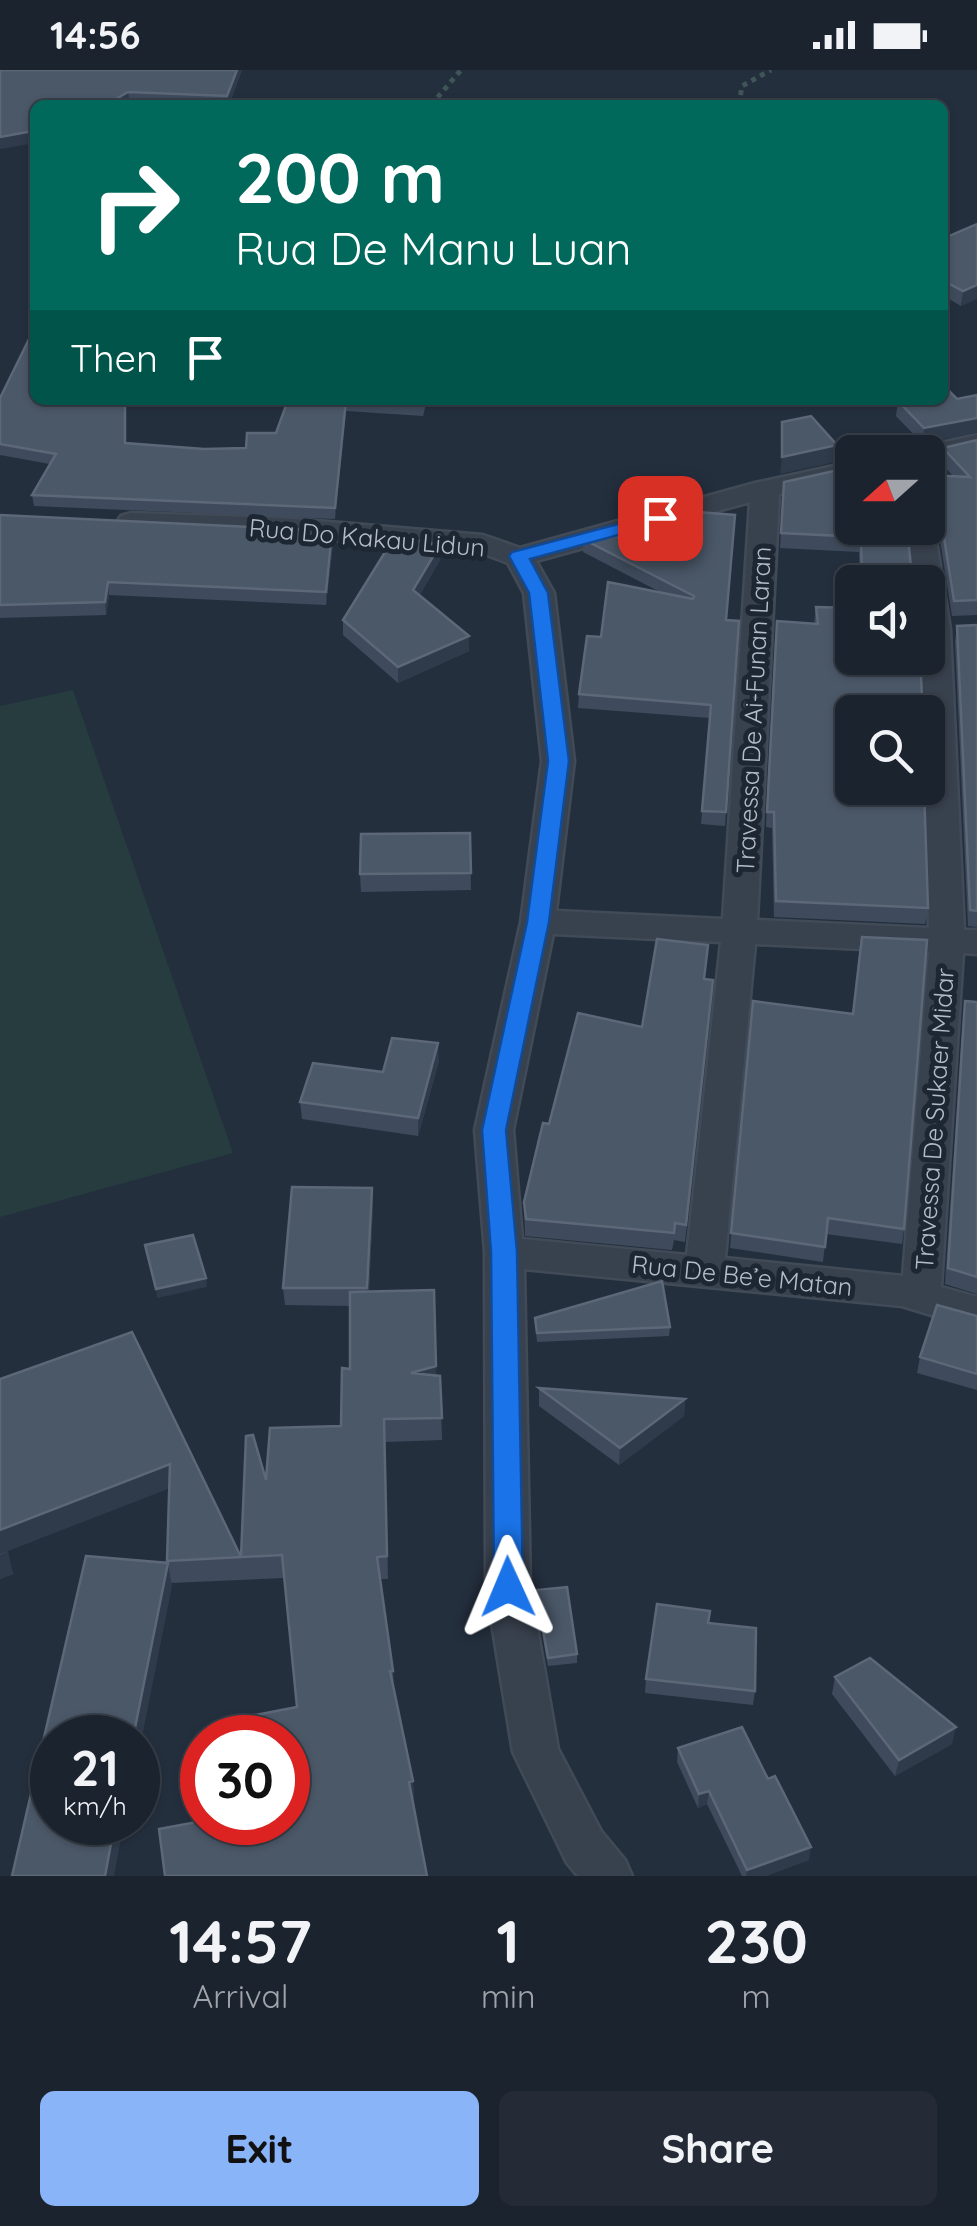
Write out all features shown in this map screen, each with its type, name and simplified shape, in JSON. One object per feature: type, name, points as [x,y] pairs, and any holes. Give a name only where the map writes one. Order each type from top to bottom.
[{"type":"street","points":[[945,450],[977,443]]},
{"type":"street","points":[[519,556],[835,474]]},
{"type":"street","name":"Travessa De Ai-Funan Laran","points":[[704,1271],[724,1131],[741,931],[765,489]]},
{"type":"street","name":"Rua Do Kakau Lidun","points":[[95,521],[281,527],[483,544],[519,556],[538,593],[558,761],[538,922],[494,1130],[504,1252],[508,1587],[536,1752],[584,1847],[608,1876]]},
{"type":"street","name":"Travessa De Sukaer Midar","points":[[921,1296],[962,942],[949,629],[925,545]]},
{"type":"street","points":[[538,922],[962,942]]},
{"type":"street","name":"Rua De Be’e Matan","points":[[504,1252],[921,1296],[977,1313]]},
{"type":"path","points":[[435,100],[461,70]]},
{"type":"path","points":[[740,100],[742,86],[771,70]]},
{"type":"green space","points":[[73,690],[233,1153],[0,1217],[0,706]]},
{"type":"building","points":[[0,70],[237,70],[227,96],[128,92],[114,100],[30,100],[30,132],[0,137]]},
{"type":"building","points":[[977,224],[977,285],[963,291],[948,283],[948,236]]},
{"type":"building","points":[[30,337],[30,405],[125,405],[125,443],[246,448],[247,433],[276,433],[286,405],[345,405],[335,508],[32,495],[56,454],[0,444],[0,398]]},
{"type":"building","points":[[948,390],[957,399],[977,395],[977,418],[924,428],[902,405],[948,405]]},
{"type":"building","points":[[811,416],[835,445],[782,457],[782,422]]},
{"type":"building","points":[[977,440],[977,600],[954,601],[945,544],[945,476],[970,477],[945,448]]},
{"type":"building","points":[[835,471],[835,536],[781,533],[784,482]]},
{"type":"building","points":[[685,511],[735,515],[726,620],[739,621],[726,812],[702,811],[711,705],[579,694],[587,636],[601,637],[608,582],[693,599],[694,596],[583,539],[598,535],[678,541],[680,523],[673,514]]},
{"type":"building","points":[[0,515],[332,531],[326,592],[108,582],[105,602],[0,605]]},
{"type":"building","points":[[395,536],[440,545],[413,590],[469,636],[398,667],[343,620]]},
{"type":"building","points":[[861,545],[909,545],[911,565],[862,565]]},
{"type":"building","points":[[816,607],[835,608],[835,675],[921,675],[922,695],[835,695],[835,805],[925,805],[928,908],[776,901],[774,812],[767,812],[777,621],[818,624]]},
{"type":"building","points":[[977,625],[977,911],[970,910],[957,626]]},
{"type":"building","points":[[470,833],[471,873],[360,874],[361,834]]},
{"type":"building","points":[[862,937],[927,940],[904,1229],[828,1218],[825,1247],[731,1233],[753,1001],[853,1014]]},
{"type":"building","points":[[657,939],[708,945],[704,979],[713,980],[686,1225],[675,1223],[674,1233],[526,1219],[524,1202],[543,1123],[549,1124],[578,1013],[642,1027]]},
{"type":"building","points":[[965,1001],[977,1002],[977,1277],[948,1268]]},
{"type":"building","points":[[392,1038],[438,1043],[418,1118],[300,1102],[313,1063],[383,1072]]},
{"type":"building","points":[[292,1187],[372,1188],[367,1288],[283,1288]]},
{"type":"building","points":[[193,1235],[206,1278],[156,1289],[145,1245]]},
{"type":"building","points":[[662,1281],[670,1327],[537,1333],[535,1318]]},
{"type":"building","points":[[434,1290],[436,1366],[411,1373],[440,1376],[442,1418],[384,1419],[387,1556],[377,1557],[390,1671],[413,1781],[409,1782],[427,1876],[165,1876],[160,1829],[180,1825],[180,1845],[310,1845],[310,1715],[255,1715],[297,1707],[282,1555],[167,1561],[170,1464],[0,1530],[0,1379],[132,1332],[241,1557],[246,1436],[253,1435],[266,1480],[270,1428],[341,1426],[342,1368],[350,1369],[350,1292]]},
{"type":"building","points":[[937,1305],[977,1316],[977,1374],[920,1357]]},
{"type":"building","points":[[539,1388],[685,1399],[620,1448]]},
{"type":"building","points":[[86,1556],[168,1563],[138,1715],[49,1715]]},
{"type":"building","points":[[567,1587],[577,1654],[548,1658],[536,1590]]},
{"type":"building","points":[[657,1604],[710,1611],[708,1623],[756,1628],[755,1691],[646,1679]]},
{"type":"building","points":[[870,1658],[956,1727],[899,1760],[835,1677]]},
{"type":"building","points":[[742,1727],[768,1779],[775,1776],[811,1847],[747,1870],[709,1791],[699,1794],[678,1748]]},
{"type":"building","points":[[30,1798],[30,1845],[111,1845],[105,1876],[12,1876]]},
{"type":"route","points":[[508,1587],[504,1252],[494,1130],[538,922],[558,761],[538,593],[519,556],[660,518]]}]
